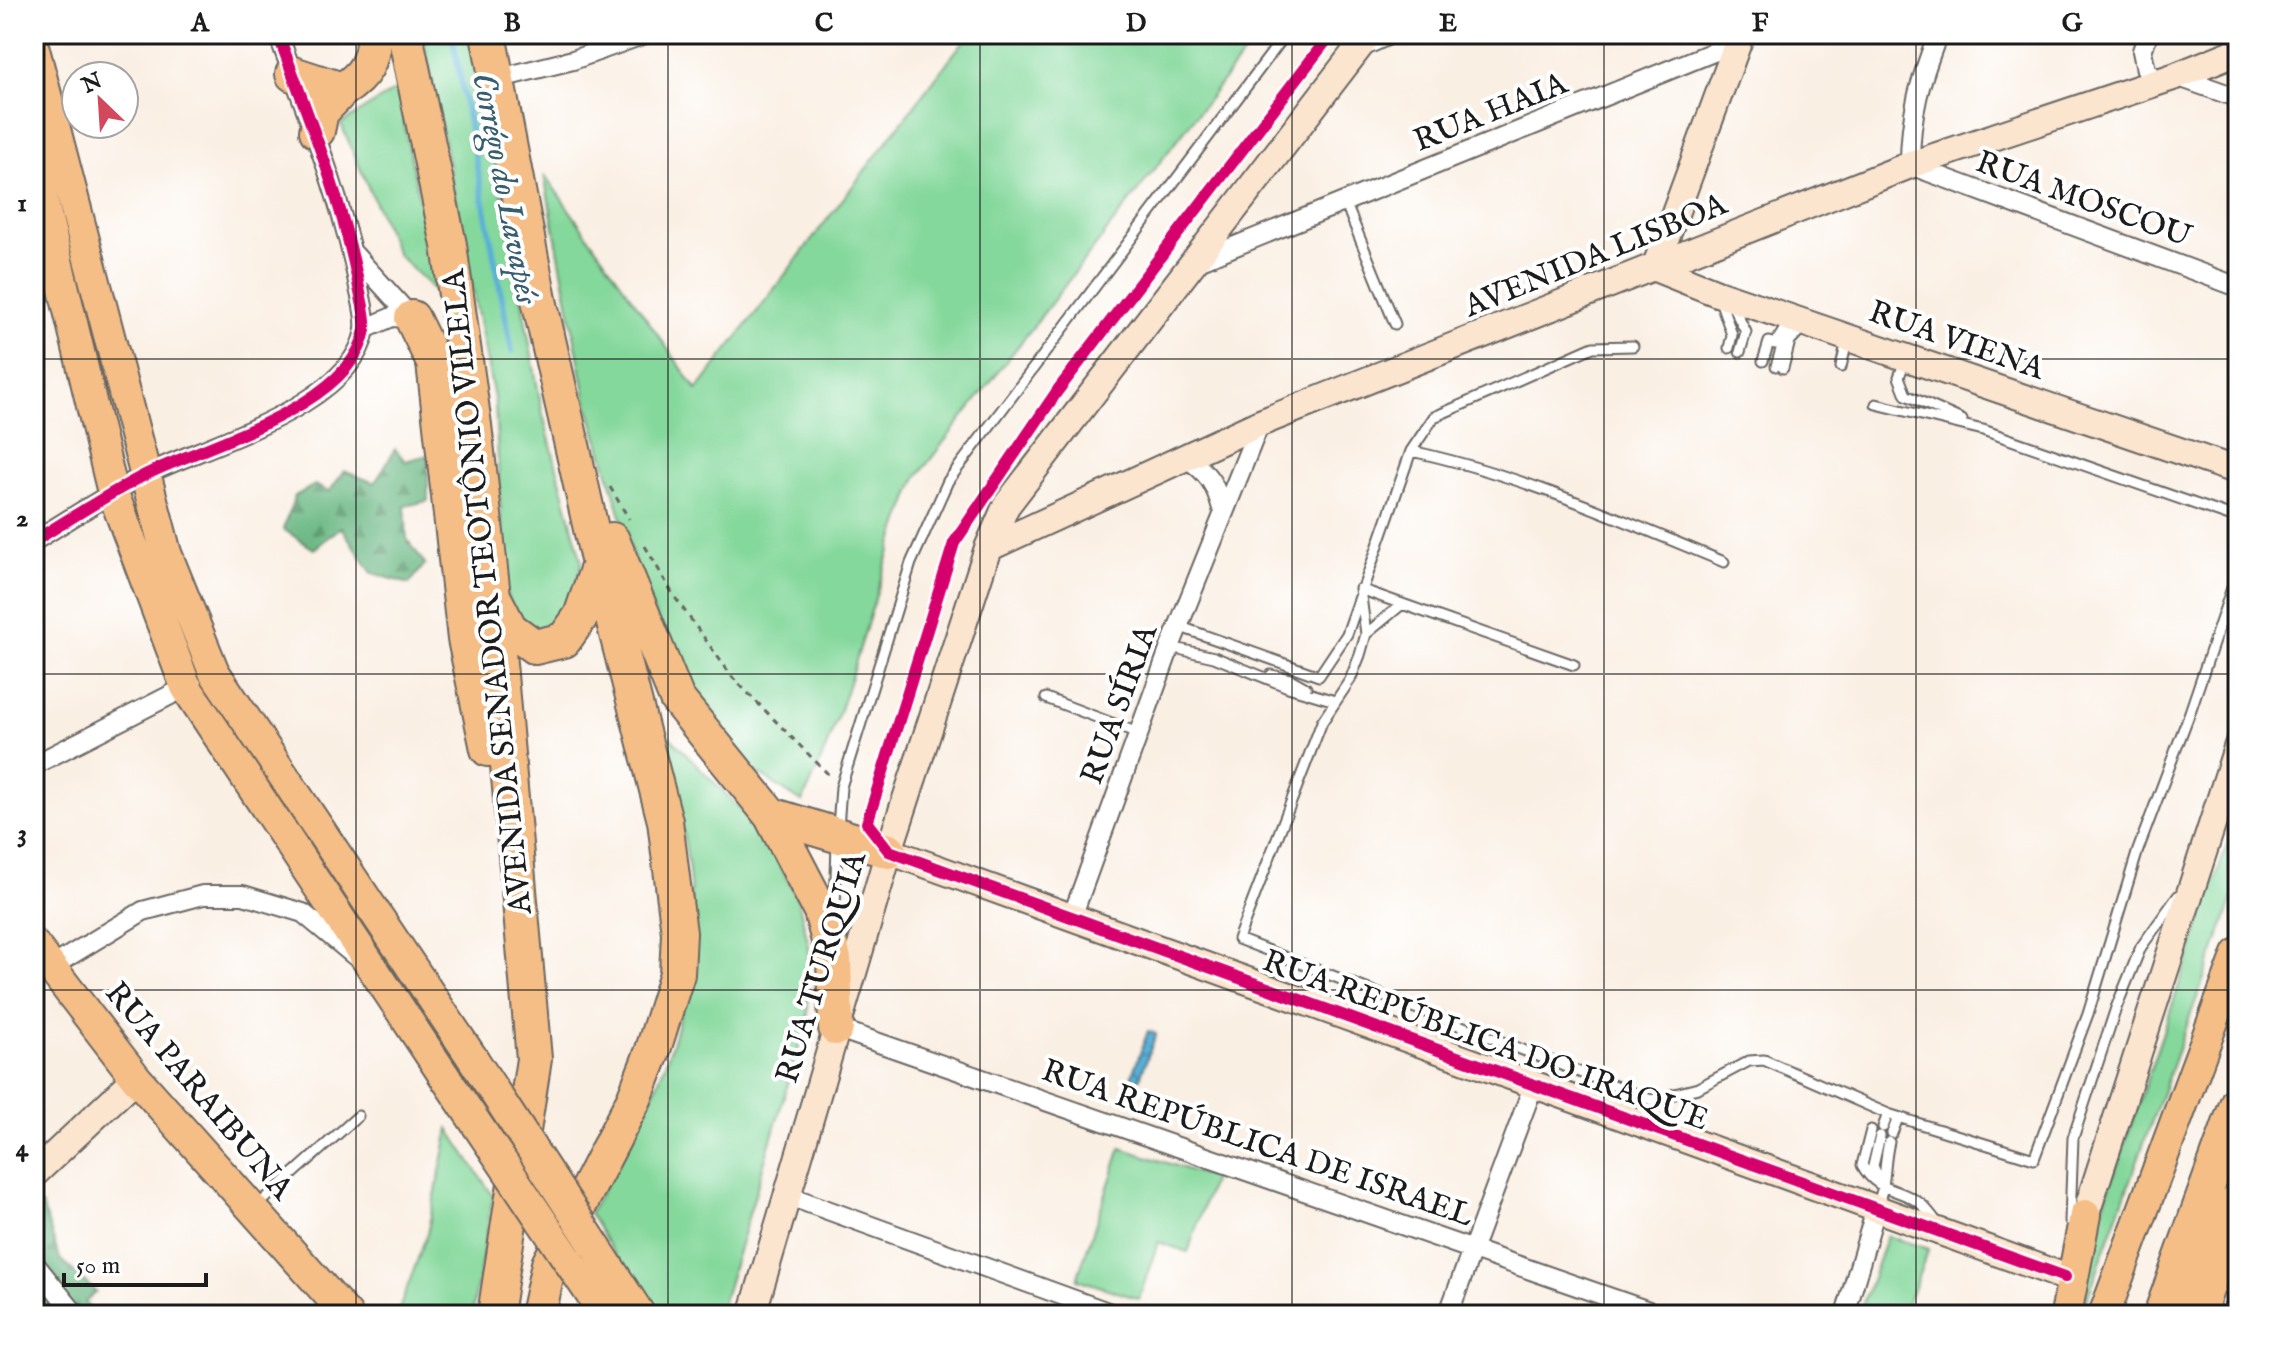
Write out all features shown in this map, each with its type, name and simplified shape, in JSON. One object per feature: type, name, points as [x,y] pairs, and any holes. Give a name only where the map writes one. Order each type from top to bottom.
[{"type":"highway","points":[[317,131],[321,112],[342,90],[366,72],[372,57],[374,34]]},
{"type":"highway","name":"AVENIDA SENADOR TEOTÔNIO VILELA","points":[[405,34],[449,245],[493,596],[534,1059],[495,1315]]},
{"type":"highway","points":[[488,34],[599,564],[665,821],[679,933],[677,974],[634,1099],[549,1264],[538,1315]]},
{"type":"highway","points":[[293,74],[342,90]]},
{"type":"highway","points":[[412,318],[434,363],[465,639],[518,897]]},
{"type":"highway","points":[[564,408],[624,573],[677,699],[771,815],[821,911],[834,959],[836,1028]]},
{"type":"highway","points":[[493,596],[510,629],[535,647],[564,640],[581,616],[599,564]]},
{"type":"highway","points":[[771,815],[889,851]]},
{"type":"highway","points":[[2161,1315],[2238,1102]]},
{"type":"highway","points":[[2197,1315],[2238,1201]]},
{"type":"main road","points":[[1655,268],[1740,38]]},
{"type":"main road","name":"RUA TURQUIA","points":[[752,1315],[889,851],[988,548],[1006,506],[1365,41]]},
{"type":"main road","points":[[34,49],[166,553],[214,672],[366,885],[473,1059],[640,1315]]},
{"type":"main road","name":"AVENIDA LISBOA","points":[[988,548],[1260,423],[1910,165],[2168,79],[2238,51]]},
{"type":"main road","points":[[34,165],[113,493],[186,687],[605,1315]]},
{"type":"main road","name":"RUA VIENA","points":[[1655,268],[1717,293],[2238,471]]},
{"type":"main road","points":[[2051,1315],[2238,745]]},
{"type":"main road","name":"RUA REPÚBLICA DO IRAQUE","points":[[889,851],[1534,1084],[1880,1199],[1947,1234],[2067,1271]]},
{"type":"main road","points":[[2104,1315],[2238,954]]},
{"type":"main road","name":"RUA PARAIBUNA","points":[[43,956],[136,1078],[345,1314]]},
{"type":"main road","points":[[34,1174],[136,1078]]},
{"type":"main road","points":[[2066,1315],[2085,1215]]},
{"type":"street","points":[[34,541],[145,475],[285,414],[320,391],[341,372],[358,350],[365,329],[352,251],[317,131],[278,34]]},
{"type":"street","points":[[496,79],[573,60],[645,34]]},
{"type":"street","points":[[1365,41],[1391,34]]},
{"type":"street","points":[[1910,165],[1910,122],[1916,93],[1938,34]]},
{"type":"street","points":[[2148,34],[2142,51],[2146,70],[2238,98]]},
{"type":"street","name":"RUA HAIA","points":[[1193,264],[1740,38]]},
{"type":"street","name":"RUA MOSCOU","points":[[1910,165],[2238,287]]},
{"type":"street","points":[[1234,210],[1240,225],[1250,232],[1264,235]]},
{"type":"street","points":[[352,251],[412,318]]},
{"type":"street","points":[[365,329],[392,317],[412,318]]},
{"type":"street","name":"RUA SÍRIA","points":[[1072,917],[1170,647],[1260,423]]},
{"type":"street","points":[[1185,457],[1208,473],[1216,486],[1223,512]]},
{"type":"street","points":[[34,765],[214,672]]},
{"type":"street","points":[[43,956],[143,911],[203,895],[243,895],[303,913],[373,971]]},
{"type":"street","name":"RUA REPÚBLICA DE ISRAEL","points":[[836,1028],[1660,1315]]},
{"type":"street","points":[[1448,1315],[1534,1084]]},
{"type":"street","points":[[789,1196],[1116,1315]]},
{"type":"street","points":[[1845,1315],[1880,1199]]},
{"type":"street","points":[[34,1263],[76,1315]]},
{"type":"lane","points":[[834,959],[841,787],[911,563],[948,481],[1286,34]]},
{"type":"lane","points":[[1345,202],[1395,324]]},
{"type":"lane","points":[[1717,293],[1732,335],[1729,348]]},
{"type":"lane","points":[[1717,293],[1737,309],[1746,332],[1740,352]]},
{"type":"lane","points":[[1763,361],[1769,342],[1775,344],[1799,321]]},
{"type":"lane","points":[[1780,367],[1784,339],[1799,321]]},
{"type":"lane","points":[[1178,626],[1319,676],[1347,634],[1360,589],[1411,451],[1434,417],[1479,394],[1593,347],[1633,346]]},
{"type":"lane","points":[[1906,357],[1899,377],[1906,395],[1983,430],[2237,521]]},
{"type":"lane","points":[[1876,404],[1983,430]]},
{"type":"lane","points":[[1411,451],[1454,461],[1581,503],[1724,562]]},
{"type":"lane","points":[[1360,589],[1366,634],[1350,680],[1322,722],[1238,939],[1651,1100],[1698,1088],[1749,1061],[1764,1060],[1888,1114],[2034,1159],[2088,1014],[2138,850],[2225,614],[2238,570]]},
{"type":"lane","points":[[1360,589],[1574,665]]},
{"type":"lane","points":[[2225,614],[2238,602]]},
{"type":"lane","points":[[1366,634],[1401,605]]},
{"type":"lane","points":[[1170,647],[1214,657],[1288,687],[1335,701]]},
{"type":"lane","points":[[1046,698],[1138,733]]},
{"type":"lane","points":[[2067,1271],[2073,1138],[2116,1008],[2141,947],[2197,871]]},
{"type":"lane","points":[[1880,1199],[1862,1165],[1872,1126],[1888,1114]]},
{"type":"lane","points":[[1880,1199],[1873,1166],[1886,1135],[1888,1114]]},
{"type":"lane","points":[[253,1209],[358,1116]]},
{"type":"path","points":[[604,475],[635,529]]},
{"type":"path","points":[[643,542],[674,596],[733,678],[841,787]]},
{"type":"green space","points":[[423,34],[473,34],[542,411],[582,563],[561,633],[539,636],[521,623],[505,592],[495,403]]},
{"type":"green space","points":[[969,34],[1259,34],[917,477],[835,723],[802,802],[730,755],[687,693],[638,573],[586,398],[544,174],[697,390]]},
{"type":"green space","points":[[397,89],[438,294],[397,254],[341,124]]},
{"type":"green space","points":[[395,449],[405,461],[428,455],[428,501],[405,506],[407,539],[425,564],[409,584],[372,573],[341,527],[314,549],[283,529],[295,496],[315,485],[329,492],[344,471],[375,483]]},
{"type":"green space","points":[[653,720],[760,829],[798,900],[809,946],[808,1016],[719,1315],[652,1315],[589,1213],[637,1128],[656,1086],[684,1000],[690,955],[691,907],[687,856],[677,805]]},
{"type":"green space","points":[[2238,813],[2238,885],[2081,1315],[2066,1315]]},
{"type":"green space","points":[[449,1129],[493,1196],[472,1315],[397,1315],[427,1234]]},
{"type":"green space","points":[[1121,1148],[1213,1178],[1188,1252],[1158,1242],[1139,1299],[1077,1279]]},
{"type":"green space","points":[[42,1205],[60,1259],[96,1292],[85,1302],[95,1315],[34,1315],[34,1206]]},
{"type":"green space","points":[[1887,1236],[1929,1249],[1903,1315],[1869,1315],[1860,1311]]},
{"type":"water","points":[[1148,1031],[1156,1034],[1132,1100],[1124,1097]]},
{"type":"waterway","name":"Corrégo do Lavapés","points":[[452,34],[512,351]]},
{"type":"cycle path","points":[[34,541],[143,476],[272,420],[305,402],[333,381],[354,357],[365,324],[351,250],[323,156],[278,34]]},
{"type":"cycle path","points":[[1331,34],[1058,390],[954,543],[867,823],[889,851],[2065,1277]]}]
